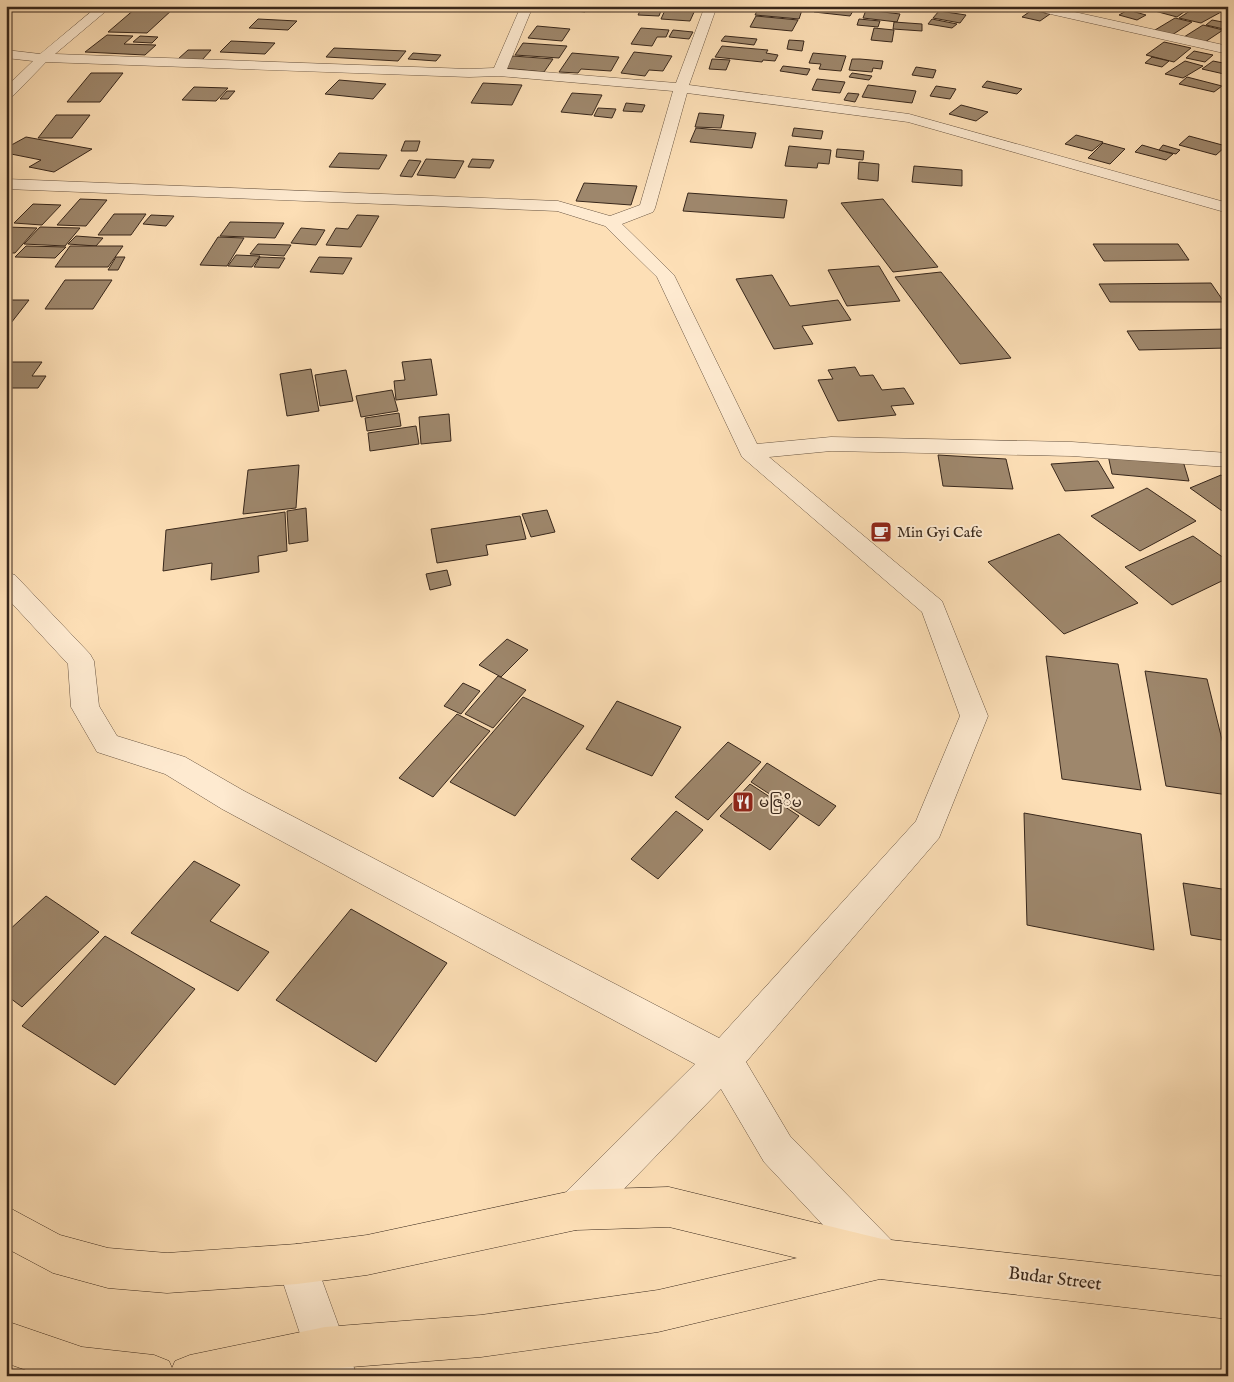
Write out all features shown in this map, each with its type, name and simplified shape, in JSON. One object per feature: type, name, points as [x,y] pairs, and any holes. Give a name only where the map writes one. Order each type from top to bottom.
[{"type":"main road","points":[[6,1226],[53,1253],[108,1268],[167,1273],[297,1264],[367,1255],[576,1210],[669,1207],[882,1258]]},
{"type":"main road","points":[[190,1376],[330,1362],[481,1336],[658,1311],[882,1258]]},
{"type":"main road","name":"Budar Street","points":[[882,1258],[1228,1298]]},
{"type":"main road","points":[[6,1342],[82,1368],[154,1376]]},
{"type":"street","points":[[6,95],[43,58],[106,6]]},
{"type":"street","points":[[499,72],[527,6]]},
{"type":"street","points":[[611,222],[647,208],[680,88],[711,6]]},
{"type":"street","points":[[1057,6],[1050,10],[1228,50]]},
{"type":"street","points":[[6,54],[43,58],[469,73],[499,72],[680,88],[909,118],[1228,208]]},
{"type":"street","points":[[6,184],[558,206],[611,222],[665,275],[750,452],[932,607],[974,716],[928,829],[724,1060],[576,1210]]},
{"type":"street","points":[[750,452],[840,444],[1072,449],[1228,460]]},
{"type":"street","points":[[6,581],[81,661],[85,707],[107,744],[174,765],[233,800],[724,1060],[777,1149],[882,1258]]},
{"type":"street","points":[[297,1264],[330,1362]]},
{"type":"building","points":[[588,6],[585,12],[569,10],[571,7]]},
{"type":"building","points":[[818,6],[856,6],[850,16],[814,12]]},
{"type":"building","points":[[1094,6],[1122,6],[1113,11]]},
{"type":"building","points":[[1158,6],[1175,6],[1188,9],[1177,17],[1151,10]]},
{"type":"building","points":[[642,7],[662,8],[659,16],[638,15]]},
{"type":"building","points":[[759,7],[802,10],[799,19],[755,15]]},
{"type":"building","points":[[1196,7],[1221,12],[1201,23],[1179,18]]},
{"type":"building","points":[[136,8],[173,9],[147,33],[108,32]]},
{"type":"building","points":[[666,8],[695,10],[690,21],[661,19]]},
{"type":"building","points":[[866,10],[900,14],[897,22],[863,18]]},
{"type":"building","points":[[1032,10],[1050,14],[1040,21],[1022,17]]},
{"type":"building","points":[[1128,10],[1146,15],[1137,20],[1119,15]]},
{"type":"building","points":[[939,11],[966,15],[960,23],[933,18]]},
{"type":"building","points":[[756,16],[798,20],[792,31],[750,27]]},
{"type":"building","points":[[1175,18],[1192,22],[1172,35],[1155,30]]},
{"type":"building","points":[[258,19],[297,21],[288,30],[249,28]]},
{"type":"building","points":[[859,19],[880,21],[878,27],[857,25]]},
{"type":"building","points":[[932,19],[957,24],[952,28],[928,24]]},
{"type":"building","points":[[1212,20],[1228,23],[1228,30],[1206,25]]},
{"type":"building","points":[[894,22],[922,24],[922,31],[893,29]]},
{"type":"building","points":[[1203,25],[1223,30],[1205,42],[1184,37]]},
{"type":"building","points":[[537,26],[570,29],[562,41],[528,38]]},
{"type":"building","points":[[641,28],[669,30],[666,37],[657,37],[652,46],[631,44]]},
{"type":"building","points":[[874,28],[894,30],[892,42],[871,40]]},
{"type":"building","points":[[673,30],[693,32],[689,39],[669,37]]},
{"type":"building","points":[[107,35],[133,36],[124,44],[156,45],[145,55],[85,52]]},
{"type":"building","points":[[140,36],[158,37],[152,43],[133,42]]},
{"type":"building","points":[[725,36],[757,39],[754,45],[721,41]]},
{"type":"building","points":[[789,40],[804,41],[802,51],[787,49]]},
{"type":"building","points":[[231,41],[275,43],[265,54],[220,52]]},
{"type":"building","points":[[1164,42],[1191,48],[1174,62],[1146,55]]},
{"type":"building","points":[[523,43],[567,46],[559,58],[515,55]]},
{"type":"building","points":[[722,46],[768,50],[766,53],[778,55],[775,61],[763,60],[762,62],[715,57]]},
{"type":"building","points":[[334,48],[406,51],[398,61],[326,57]]},
{"type":"building","points":[[188,50],[211,50],[202,60],[178,59]]},
{"type":"building","points":[[1194,51],[1213,55],[1205,62],[1186,58]]},
{"type":"building","points":[[634,52],[672,56],[663,71],[649,70],[645,76],[621,73]]},
{"type":"building","points":[[413,53],[441,55],[436,61],[408,59]]},
{"type":"building","points":[[572,53],[619,57],[611,71],[581,69],[578,73],[559,72]]},
{"type":"building","points":[[813,53],[846,56],[841,71],[819,69],[821,64],[809,63]]},
{"type":"building","points":[[513,56],[553,59],[544,72],[503,68]]},
{"type":"building","points":[[1152,57],[1169,61],[1162,67],[1145,63]]},
{"type":"building","points":[[712,59],[730,60],[726,70],[709,69]]},
{"type":"building","points":[[852,59],[883,61],[881,69],[873,68],[872,72],[849,70]]},
{"type":"building","points":[[1185,61],[1203,66],[1183,78],[1165,74]]},
{"type":"building","points":[[1213,61],[1228,64],[1228,71],[1224,74],[1202,69]]},
{"type":"building","points":[[783,66],[810,69],[807,75],[780,71]]},
{"type":"building","points":[[916,67],[936,70],[933,78],[912,75]]},
{"type":"building","points":[[91,73],[123,73],[100,102],[67,102]]},
{"type":"building","points":[[852,73],[872,76],[869,80],[849,77]]},
{"type":"building","points":[[1187,77],[1222,86],[1214,92],[1179,84]]},
{"type":"building","points":[[817,79],[845,82],[840,93],[812,90]]},
{"type":"building","points":[[339,80],[386,84],[373,99],[325,94]]},
{"type":"building","points":[[987,81],[1022,89],[1017,94],[982,87]]},
{"type":"building","points":[[483,83],[522,85],[512,105],[471,103]]},
{"type":"building","points":[[868,85],[916,91],[912,103],[862,97]]},
{"type":"building","points":[[936,86],[956,89],[950,99],[930,96]]},
{"type":"building","points":[[194,87],[228,88],[216,101],[182,100]]},
{"type":"building","points":[[227,91],[235,91],[228,99],[220,99]]},
{"type":"building","points":[[572,93],[602,95],[592,115],[561,112]]},
{"type":"building","points":[[848,93],[859,94],[855,102],[844,100]]},
{"type":"building","points":[[626,103],[645,105],[642,112],[623,111]]},
{"type":"building","points":[[961,105],[988,112],[976,121],[949,114]]},
{"type":"building","points":[[598,108],[616,109],[612,118],[594,116]]},
{"type":"building","points":[[699,113],[724,115],[721,128],[695,127]]},
{"type":"building","points":[[56,115],[90,115],[72,138],[38,138]]},
{"type":"building","points":[[696,128],[756,133],[752,148],[690,142]]},
{"type":"building","points":[[794,128],[823,131],[821,139],[792,136]]},
{"type":"building","points":[[1076,135],[1103,142],[1092,151],[1065,144]]},
{"type":"building","points":[[1189,136],[1226,146],[1216,155],[1179,145]]},
{"type":"building","points":[[26,137],[92,149],[54,172],[29,167],[41,160],[6,153],[6,148]]},
{"type":"building","points":[[405,141],[420,141],[417,151],[401,151]]},
{"type":"building","points":[[1103,143],[1125,149],[1110,164],[1088,158]]},
{"type":"building","points":[[1142,145],[1173,154],[1166,160],[1135,152]]},
{"type":"building","points":[[1163,145],[1180,150],[1176,154],[1159,150]]},
{"type":"building","points":[[789,146],[831,150],[829,164],[818,163],[817,168],[785,166]]},
{"type":"building","points":[[837,149],[864,151],[863,160],[836,157]]},
{"type":"building","points":[[339,153],[387,155],[379,169],[329,167]]},
{"type":"building","points":[[426,159],[464,161],[455,178],[417,175]]},
{"type":"building","points":[[472,159],[494,160],[490,168],[468,167]]},
{"type":"building","points":[[409,160],[421,161],[412,177],[400,176]]},
{"type":"building","points":[[859,162],[879,164],[878,181],[858,179]]},
{"type":"building","points":[[914,166],[962,170],[962,186],[912,182]]},
{"type":"building","points":[[584,183],[637,186],[631,205],[576,201]]},
{"type":"building","points":[[688,193],[787,200],[784,218],[683,211]]},
{"type":"building","points":[[80,199],[107,200],[86,226],[57,225]]},
{"type":"building","points":[[883,199],[938,267],[893,272],[841,203]]},
{"type":"building","points":[[33,204],[61,205],[42,225],[14,223]]},
{"type":"building","points":[[114,214],[146,214],[131,235],[98,235]]},
{"type":"building","points":[[151,215],[174,216],[166,226],[143,224]]},
{"type":"building","points":[[357,215],[379,216],[361,247],[326,245],[336,228],[348,229]]},
{"type":"building","points":[[230,222],[284,223],[275,238],[220,236]]},
{"type":"building","points":[[6,227],[37,228],[15,253],[6,253]]},
{"type":"building","points":[[40,227],[80,228],[65,246],[24,244]]},
{"type":"building","points":[[301,228],[325,230],[316,245],[291,243]]},
{"type":"building","points":[[76,236],[103,238],[96,246],[68,244]]},
{"type":"building","points":[[218,237],[244,238],[227,266],[200,265]]},
{"type":"building","points":[[258,244],[291,245],[284,256],[250,254]]},
{"type":"building","points":[[1093,244],[1178,244],[1189,260],[1104,261]]},
{"type":"building","points":[[26,246],[66,247],[55,258],[15,257]]},
{"type":"building","points":[[70,246],[123,246],[108,267],[55,267]]},
{"type":"building","points":[[236,255],[260,256],[252,267],[228,266]]},
{"type":"building","points":[[116,257],[125,257],[118,270],[108,270]]},
{"type":"building","points":[[260,257],[285,258],[279,268],[254,267]]},
{"type":"building","points":[[319,257],[352,258],[343,274],[310,272]]},
{"type":"building","points":[[879,266],[900,301],[847,306],[828,270]]},
{"type":"building","points":[[941,272],[1011,358],[960,364],[895,277]]},
{"type":"building","points":[[772,275],[790,306],[838,300],[851,320],[802,326],[813,344],[774,349],[736,279]]},
{"type":"building","points":[[65,280],[112,280],[93,309],[45,309]]},
{"type":"building","points":[[1211,283],[1224,302],[1110,302],[1099,284]]},
{"type":"building","points":[[6,300],[29,300],[11,323],[6,323]]},
{"type":"building","points":[[1228,329],[1228,348],[1139,350],[1127,331]]},
{"type":"building","points":[[431,359],[437,395],[396,400],[394,381],[405,380],[402,362]]},
{"type":"building","points":[[6,362],[42,362],[32,376],[46,376],[38,388],[6,388]]},
{"type":"building","points":[[855,367],[860,376],[873,375],[882,390],[904,388],[914,404],[891,406],[896,415],[838,421],[818,380],[833,379],[828,370]]},
{"type":"building","points":[[311,369],[319,411],[287,416],[280,374]]},
{"type":"building","points":[[346,370],[353,401],[320,406],[315,375]]},
{"type":"building","points":[[392,390],[398,411],[361,417],[356,396]]},
{"type":"building","points":[[399,413],[401,426],[367,431],[365,418]]},
{"type":"building","points":[[449,414],[451,441],[421,444],[419,417]]},
{"type":"building","points":[[416,426],[419,444],[370,451],[368,433]]},
{"type":"building","points":[[938,455],[1006,459],[1013,489],[943,486]]},
{"type":"building","points":[[1108,455],[1183,461],[1189,481],[1112,474]]},
{"type":"building","points":[[1098,461],[1114,488],[1065,491],[1051,464]]},
{"type":"building","points":[[299,465],[296,508],[243,514],[248,470]]},
{"type":"building","points":[[1221,475],[1228,480],[1228,512],[1225,513],[1190,488]]},
{"type":"building","points":[[1147,488],[1196,521],[1140,551],[1091,516]]},
{"type":"building","points":[[306,508],[308,541],[289,544],[287,511]]},
{"type":"building","points":[[547,510],[555,532],[531,537],[522,514]]},
{"type":"building","points":[[285,512],[287,551],[258,556],[259,572],[211,580],[212,563],[163,571],[166,530]]},
{"type":"building","points":[[520,516],[526,539],[486,545],[488,555],[437,563],[431,529]]},
{"type":"building","points":[[1059,534],[1138,603],[1064,634],[988,562]]},
{"type":"building","points":[[1193,536],[1228,561],[1228,578],[1172,605],[1125,567]]},
{"type":"building","points":[[447,570],[451,585],[430,590],[426,574]]},
{"type":"building","points":[[507,639],[528,650],[501,677],[479,665]]},
{"type":"building","points":[[1046,656],[1118,664],[1141,790],[1062,779]]},
{"type":"building","points":[[1145,671],[1207,679],[1228,764],[1228,795],[1166,786]]},
{"type":"building","points":[[498,676],[526,690],[493,728],[465,714]]},
{"type":"building","points":[[463,683],[480,691],[461,714],[444,706]]},
{"type":"building","points":[[523,697],[584,726],[515,816],[450,782]]},
{"type":"building","points":[[617,701],[681,727],[652,776],[586,749]]},
{"type":"building","points":[[457,714],[490,731],[433,797],[399,778]]},
{"type":"building","points":[[728,742],[761,762],[708,820],[675,797]]},
{"type":"building","points":[[767,763],[836,806],[819,826],[751,782]]},
{"type":"building","points":[[750,784],[799,816],[770,850],[720,816]]},
{"type":"building","points":[[676,811],[703,830],[658,879],[631,859]]},
{"type":"building","points":[[1024,813],[1141,834],[1154,950],[1027,925]]},
{"type":"building","points":[[194,861],[240,885],[210,921],[269,952],[238,991],[131,933]]},
{"type":"building","points":[[1183,883],[1222,889],[1228,918],[1228,941],[1191,935]]},
{"type":"building","points":[[46,896],[99,932],[22,1007],[6,995],[6,933]]},
{"type":"building","points":[[351,909],[447,963],[376,1062],[276,1000]]},
{"type":"building","points":[[105,936],[195,989],[115,1085],[22,1026]]},
{"type":"place","name":"Min Gyi Cafe","points":[[881,532]]},
{"type":"place","name":"မဇြ်ိမ","points":[[743,802]]}]
